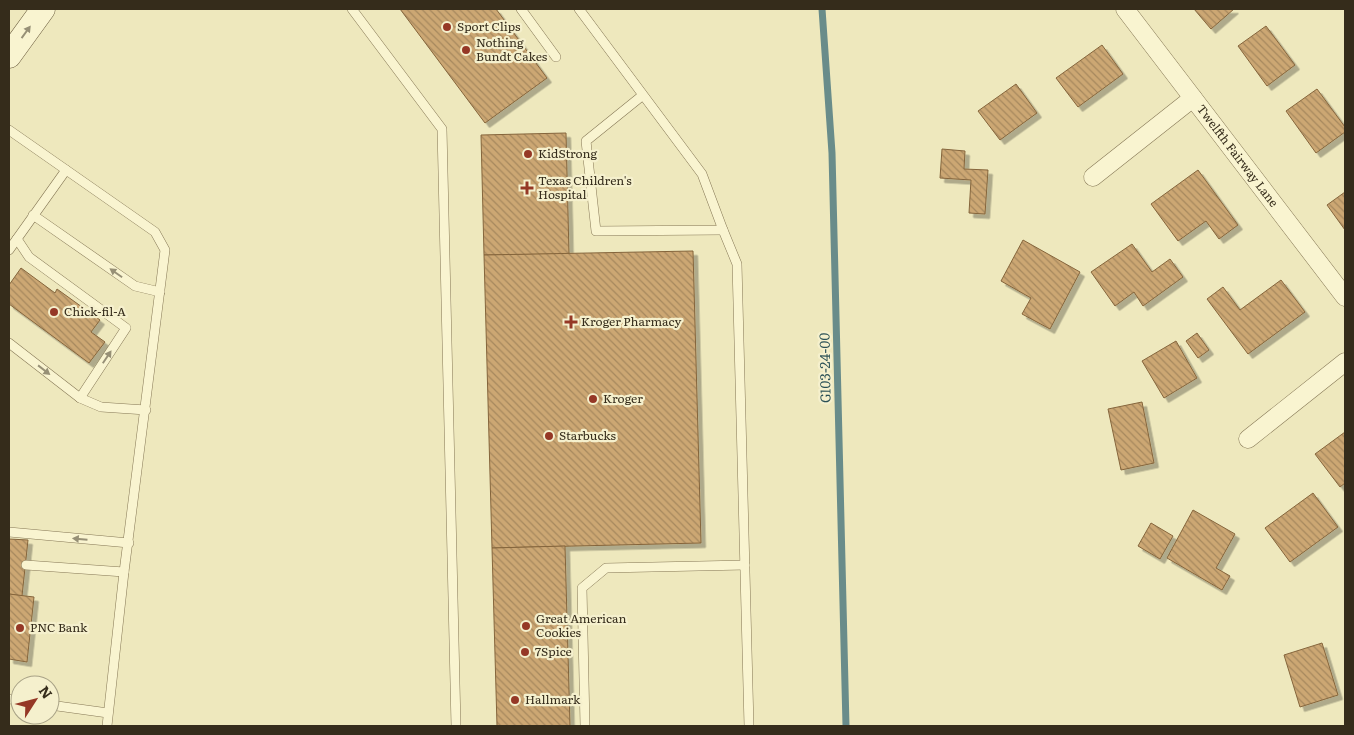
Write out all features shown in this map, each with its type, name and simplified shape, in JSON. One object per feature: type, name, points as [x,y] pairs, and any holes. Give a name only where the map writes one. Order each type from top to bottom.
[{"type":"main road","points":[[9,56],[43,9]]},
{"type":"street","name":"Twelfth Fairway Lane","points":[[1127,11],[1345,298]]},
{"type":"street","points":[[1093,177],[1192,98]]},
{"type":"street","points":[[1248,439],[1345,362]]},
{"type":"lane","points":[[352,9],[442,129],[456,726]]},
{"type":"lane","points":[[521,9],[556,57]]},
{"type":"lane","points":[[579,9],[702,174],[737,264],[749,726]]},
{"type":"lane","points":[[643,95],[586,140],[596,231],[723,230]]},
{"type":"lane","points":[[9,130],[155,232],[165,250],[124,572],[107,726]]},
{"type":"lane","points":[[9,250],[66,170]]},
{"type":"lane","points":[[33,216],[135,286],[160,292]]},
{"type":"lane","points":[[17,239],[30,257],[126,328],[80,398]]},
{"type":"lane","points":[[9,343],[80,398],[100,407],[146,410]]},
{"type":"lane","points":[[9,532],[129,543]]},
{"type":"lane","points":[[26,565],[124,572]]},
{"type":"lane","points":[[585,726],[582,588],[606,568],[745,565]]},
{"type":"lane","points":[[60,706],[108,713]]},
{"type":"building","points":[[400,9],[496,9],[547,78],[485,123]]},
{"type":"building","points":[[1194,9],[1234,9],[1211,29]]},
{"type":"building","points":[[1266,26],[1295,65],[1267,86],[1238,46]]},
{"type":"building","points":[[1102,45],[1123,74],[1078,107],[1056,78]]},
{"type":"building","points":[[1016,84],[1037,113],[1000,140],[978,111]]},
{"type":"building","points":[[1317,89],[1345,127],[1345,132],[1316,153],[1286,111]]},
{"type":"building","points":[[566,133],[569,254],[484,255],[481,135]]},
{"type":"building","points":[[942,149],[965,151],[964,169],[988,170],[985,214],[969,213],[971,180],[940,178]]},
{"type":"building","points":[[1198,170],[1238,225],[1219,239],[1206,221],[1178,241],[1151,204]]},
{"type":"building","points":[[1345,192],[1345,230],[1327,205]]},
{"type":"building","points":[[1023,240],[1080,272],[1050,329],[1022,314],[1031,298],[1001,281]]},
{"type":"building","points":[[1132,244],[1152,272],[1170,259],[1183,277],[1143,306],[1134,292],[1115,306],[1091,272]]},
{"type":"building","name":"Kroger","points":[[693,251],[701,543],[492,548],[484,255]]},
{"type":"building","name":"Chick-fil-A","points":[[21,268],[55,293],[57,289],[100,320],[91,332],[105,342],[89,363],[9,304],[9,285]]},
{"type":"building","points":[[1281,280],[1305,312],[1248,354],[1207,299],[1223,287],[1240,310]]},
{"type":"building","points":[[1197,333],[1209,350],[1198,358],[1186,341]]},
{"type":"building","points":[[1176,341],[1197,378],[1164,398],[1142,361]]},
{"type":"building","points":[[1142,402],[1154,463],[1121,470],[1108,409]]},
{"type":"building","points":[[1345,432],[1345,483],[1340,487],[1315,454]]},
{"type":"building","points":[[1313,493],[1338,527],[1290,562],[1265,528]]},
{"type":"building","points":[[1193,510],[1235,534],[1216,568],[1230,576],[1222,590],[1167,558]]},
{"type":"building","points":[[1151,523],[1173,536],[1160,559],[1138,546]]},
{"type":"building","points":[[9,539],[28,540],[22,596],[9,594]]},
{"type":"building","points":[[565,546],[570,726],[497,726],[492,548]]},
{"type":"building","name":"PNC Bank","points":[[9,594],[34,597],[27,662],[9,659]]},
{"type":"building","points":[[1322,643],[1338,695],[1300,707],[1284,655]]},
{"type":"waterway","name":"G103-24-00","points":[[822,9],[832,153],[846,726]]},
{"type":"place","name":"Sport Clips","points":[[447,27]]},
{"type":"place","name":"Nothing Bundt Cakes","points":[[466,50]]},
{"type":"place","name":"KidStrong","points":[[528,154]]},
{"type":"place","name":"Texas Children's Hospital","points":[[527,188]]},
{"type":"place","name":"Chick-fil-A","points":[[54,312]]},
{"type":"place","name":"Kroger Pharmacy","points":[[571,322]]},
{"type":"place","name":"Kroger","points":[[593,399]]},
{"type":"place","name":"Starbucks","points":[[549,436]]},
{"type":"place","name":"Great American Cookies","points":[[526,626]]},
{"type":"place","name":"PNC Bank","points":[[20,628]]},
{"type":"place","name":"7Spice","points":[[525,652]]},
{"type":"place","name":"Hallmark","points":[[515,700]]}]
